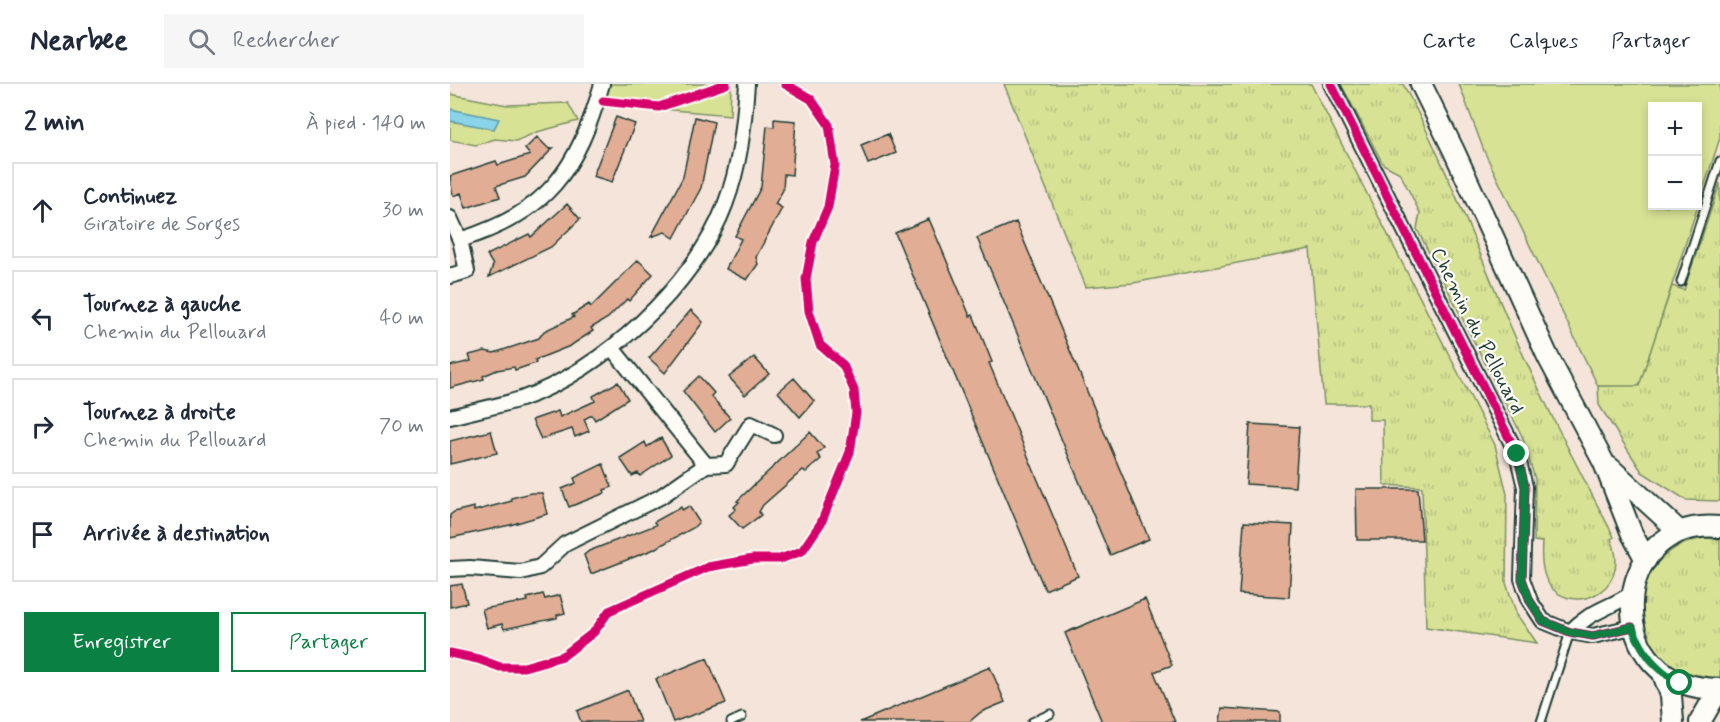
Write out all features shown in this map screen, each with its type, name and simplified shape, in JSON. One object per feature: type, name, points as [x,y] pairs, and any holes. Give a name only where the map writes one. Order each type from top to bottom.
[{"type":"main road","points":[[1421,84],[1548,357],[1604,463],[1632,534],[1646,560]]},
{"type":"main road","points":[[1604,463],[1680,532]]},
{"type":"main road","points":[[1673,722],[1671,695],[1663,674],[1644,653],[1632,627],[1631,594],[1636,576],[1661,543],[1680,532],[1706,526],[1720,527]]},
{"type":"main road","points":[[1663,674],[1690,686],[1720,689],[1700,722]]},
{"type":"street","points":[[460,240],[518,217],[559,178],[572,163],[583,142],[602,84]]},
{"type":"street","points":[[450,417],[522,398],[574,372],[612,348],[686,276],[705,249],[725,205],[742,146],[747,84]]},
{"type":"street","name":"Chemin du Pellouard","points":[[1331,84],[1517,454],[1525,487],[1522,579],[1530,601],[1543,621],[1570,632],[1593,636],[1632,627]]},
{"type":"street","points":[[450,218],[460,240],[467,271],[450,276]]},
{"type":"street","points":[[612,348],[706,465]]},
{"type":"street","points":[[450,569],[470,568],[521,572],[540,567],[565,543],[660,497],[706,465],[726,464],[751,424],[774,435]]},
{"type":"street","points":[[1570,632],[1585,616],[1613,606],[1631,594]]},
{"type":"lane","points":[[1681,282],[1720,161]]},
{"type":"lane","points":[[1541,722],[1570,632]]},
{"type":"lane","points":[[1032,722],[1050,714]]},
{"type":"lane","points":[[731,722],[742,717]]},
{"type":"green space","points":[[607,84],[731,84],[730,115],[603,104]]},
{"type":"green space","points":[[1004,84],[1311,84],[1495,445],[1507,494],[1506,583],[1517,615],[1537,643],[1426,627],[1422,487],[1384,485],[1383,420],[1369,420],[1369,404],[1324,404],[1310,249],[1133,283],[1086,287]]},
{"type":"green space","points":[[1341,84],[1403,84],[1418,113],[1534,379],[1614,537],[1611,539],[1616,558],[1614,574],[1606,587],[1594,595],[1581,599],[1567,598],[1555,591],[1546,579],[1542,561],[1542,542],[1534,541],[1535,479],[1522,436],[1417,229],[1420,213],[1400,173],[1383,164]]},
{"type":"green space","points":[[1459,84],[1720,84],[1720,138],[1702,193],[1702,102],[1648,102],[1648,210],[1697,210],[1639,386],[1598,386],[1484,151]]},
{"type":"green space","points":[[450,94],[507,105],[568,103],[578,121],[537,132],[516,141],[495,139],[476,145],[450,140]]},
{"type":"green space","points":[[1720,183],[1720,501],[1686,500],[1642,472],[1599,405],[1598,386],[1639,385],[1672,286],[1684,290]]},
{"type":"green space","points":[[1705,538],[1720,539],[1720,677],[1685,672],[1663,657],[1648,637],[1642,613],[1644,588],[1655,566],[1676,548]]},
{"type":"water","points":[[450,109],[499,119],[494,129],[450,121]]},
{"type":"building","points":[[616,117],[635,124],[612,182],[593,176]]},
{"type":"building","points":[[695,117],[714,122],[701,188],[674,238],[665,232],[651,237],[683,177]]},
{"type":"building","points":[[774,119],[796,121],[792,175],[784,174],[783,190],[775,204],[782,208],[756,257],[758,264],[747,280],[726,269],[741,239],[735,236],[761,187],[767,126],[774,127]]},
{"type":"building","points":[[888,134],[896,153],[868,164],[861,145]]},
{"type":"building","points":[[537,137],[549,149],[553,148],[525,177],[496,186],[500,197],[466,208],[461,193],[453,196],[450,176],[496,161],[498,165],[530,155],[525,149]]},
{"type":"building","points":[[567,204],[580,219],[551,247],[489,277],[493,265],[487,255],[529,234],[531,237]]},
{"type":"building","points":[[929,219],[970,316],[973,315],[992,362],[989,363],[1078,576],[1045,590],[895,233]]},
{"type":"building","points":[[1016,222],[1149,539],[1110,555],[977,238]]},
{"type":"building","points":[[638,260],[653,274],[629,301],[627,299],[608,318],[591,328],[593,331],[570,346],[535,360],[536,363],[515,370],[514,367],[497,370],[483,376],[484,379],[450,388],[450,366],[471,361],[469,355],[485,351],[494,353],[539,338],[544,331],[574,317],[572,315],[589,304],[591,307]]},
{"type":"building","points":[[691,310],[703,322],[665,373],[649,358]]},
{"type":"building","points":[[754,357],[769,374],[745,395],[729,377]]},
{"type":"building","points":[[699,376],[714,393],[711,396],[730,418],[715,432],[683,391]]},
{"type":"building","points":[[794,378],[814,401],[800,417],[778,392]]},
{"type":"building","points":[[618,382],[628,399],[595,420],[592,415],[584,419],[589,431],[575,437],[572,429],[541,439],[532,420],[558,411],[560,417],[595,401],[593,396]]},
{"type":"building","points":[[1250,424],[1299,427],[1295,487],[1246,484]]},
{"type":"building","points":[[491,431],[497,453],[450,464],[450,441]]},
{"type":"building","points":[[810,432],[824,448],[817,454],[821,459],[806,472],[803,470],[763,505],[759,512],[761,515],[742,529],[729,515],[736,509],[734,507],[739,502],[737,501]]},
{"type":"building","points":[[661,438],[671,455],[640,476],[638,473],[632,476],[620,458],[645,442],[647,447]]},
{"type":"building","points":[[603,464],[612,487],[604,490],[605,493],[569,507],[562,489],[576,483],[574,478]]},
{"type":"building","points":[[1356,489],[1418,489],[1422,540],[1357,540]]},
{"type":"building","points":[[542,493],[547,514],[450,538],[450,515],[454,512],[474,507],[474,511],[512,501],[511,498]]},
{"type":"building","points":[[689,506],[699,522],[693,528],[652,550],[591,574],[584,555],[589,551],[656,525],[654,522],[681,507],[682,510]]},
{"type":"building","points":[[1244,522],[1293,525],[1289,597],[1239,594]]},
{"type":"building","points":[[462,584],[467,603],[450,607],[450,586]]},
{"type":"building","points":[[543,594],[545,599],[560,595],[565,613],[557,615],[557,618],[504,629],[502,624],[487,628],[482,609],[528,601],[527,598]]},
{"type":"building","points":[[1145,599],[1172,665],[1154,672],[1175,722],[1102,722],[1065,633]]},
{"type":"building","points":[[707,658],[726,703],[673,722],[656,679]]},
{"type":"building","points":[[990,667],[1005,702],[981,712],[969,722],[860,722]]},
{"type":"building","points":[[628,690],[640,722],[581,722],[577,711]]},
{"type":"building","points":[[1222,708],[1280,712],[1280,722],[1220,722]]},
{"type":"cycle path","points":[[603,101],[659,107],[726,84]]},
{"type":"cycle path","points":[[450,653],[500,667],[524,667],[563,656],[594,632],[609,611],[708,567],[753,559],[780,559],[802,551],[821,523],[850,452],[856,413],[854,390],[843,365],[820,345],[809,311],[806,279],[813,242],[828,207],[835,165],[829,125],[811,99],[785,84]]},
{"type":"cycle path","points":[[1331,84],[1517,454],[1525,487],[1522,579],[1530,601],[1543,621],[1570,632],[1593,636],[1632,627]]},
{"type":"route","points":[[1517,454],[1525,487],[1525,546],[1522,579],[1530,601],[1543,621],[1570,632],[1593,636],[1632,627],[1644,653],[1663,674],[1680,683]]}]
